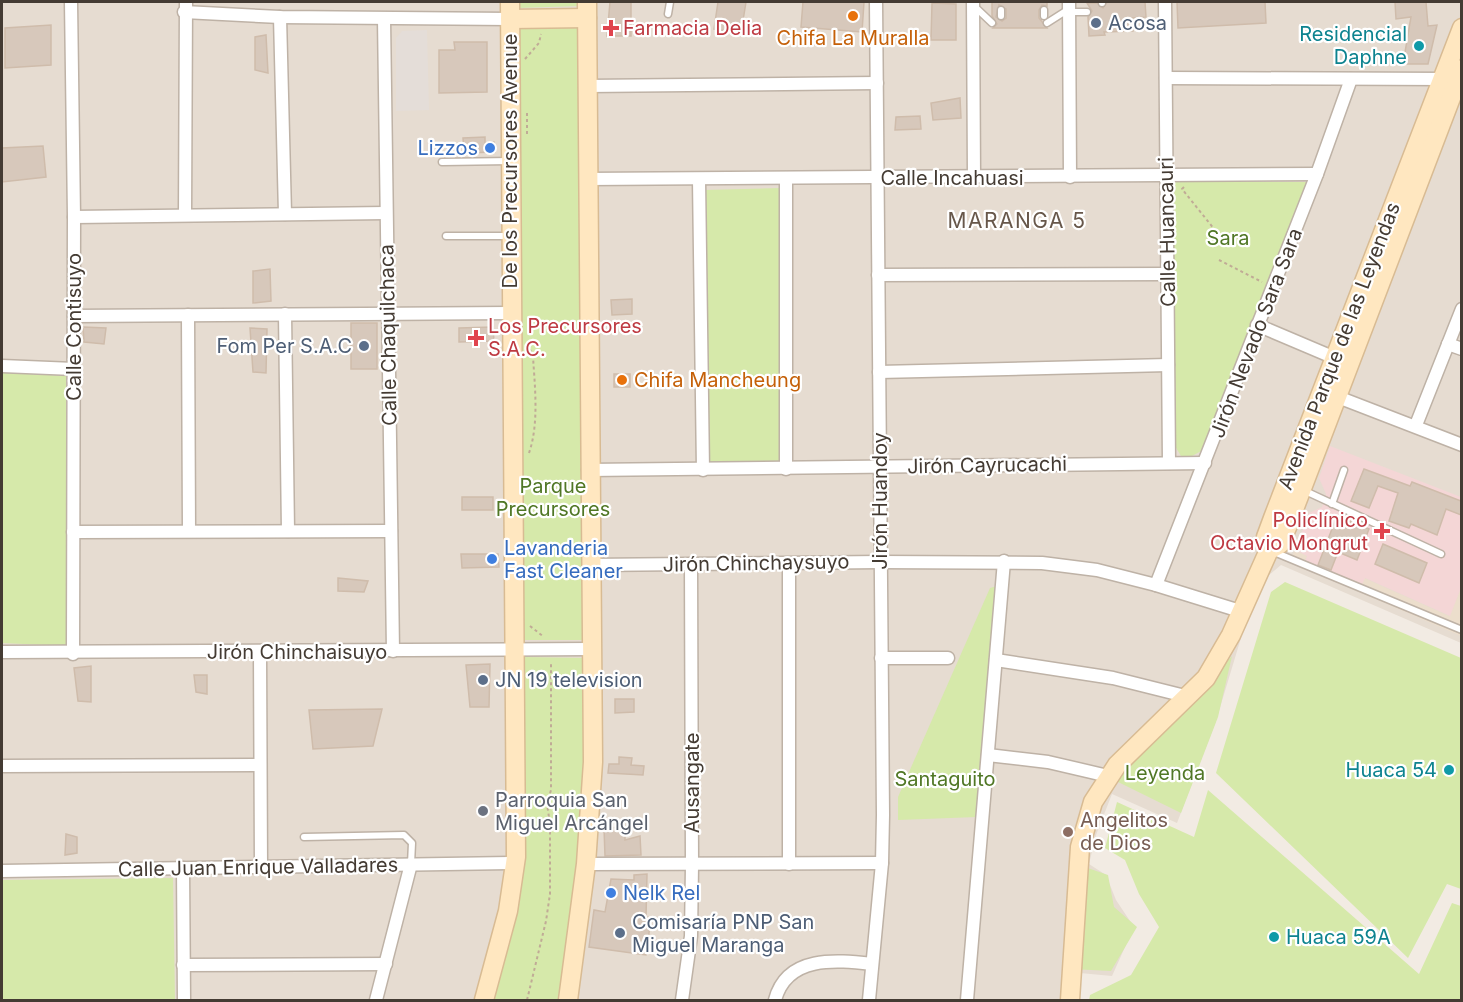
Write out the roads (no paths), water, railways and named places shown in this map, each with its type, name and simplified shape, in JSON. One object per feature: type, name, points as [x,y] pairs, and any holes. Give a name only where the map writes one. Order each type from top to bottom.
[{"type":"main road","points":[[510,10],[544,19],[587,10],[588,470],[593,762],[586,864],[568,1000]]},
{"type":"main road","name":"De los Precursores Avenue","points":[[484,1000],[508,911],[515,863],[510,10]]},
{"type":"main road","name":"Avenida Parque de las Leyendas","points":[[1341,360],[1338,397],[1280,544],[1269,550],[1266,537],[1320,391],[1341,360],[1454,76],[1461,32]]},
{"type":"main road","points":[[1070,1000],[1080,847],[1093,802],[1108,776],[1189,697],[1219,660],[1269,550]]},
{"type":"street","name":"Calle Contisuyo","points":[[71,2],[74,217],[73,654]]},
{"type":"street","name":"Jirón Huandoy","points":[[869,1000],[882,863],[876,2]]},
{"type":"street","name":"Calle Huancauri","points":[[1165,2],[1169,463]]},
{"type":"street","points":[[973,3],[974,178]]},
{"type":"street","points":[[185,215],[185,7],[280,17],[384,19],[510,10]]},
{"type":"street","points":[[1069,8],[1070,177]]},
{"type":"street","points":[[280,17],[285,214]]},
{"type":"street","name":"Calle Chaquilchaca","points":[[384,19],[393,651]]},
{"type":"street","points":[[1166,78],[1351,79],[1454,76]]},
{"type":"street","name":"Jirón Nevado Sara Sara","points":[[1156,585],[1317,174],[1351,79]]},
{"type":"street","points":[[587,86],[877,83]]},
{"type":"street","name":"Calle Incahuasi","points":[[587,179],[1317,174]]},
{"type":"street","points":[[786,179],[786,469]]},
{"type":"street","points":[[699,180],[703,470]]},
{"type":"street","points":[[74,217],[386,213]]},
{"type":"street","points":[[878,275],[1168,274]]},
{"type":"street","points":[[1416,425],[1461,309]]},
{"type":"street","points":[[74,316],[510,313]]},
{"type":"street","points":[[285,314],[288,531]]},
{"type":"street","points":[[188,315],[189,531]]},
{"type":"street","points":[[1257,326],[1341,360]]},
{"type":"street","points":[[1448,344],[1461,349]]},
{"type":"street","points":[[879,372],[1168,365]]},
{"type":"street","points":[[2,366],[74,369]]},
{"type":"street","points":[[1320,391],[1416,425],[1461,445]]},
{"type":"street","name":"Jirón Cayrucachi","points":[[588,470],[1205,463]]},
{"type":"street","points":[[74,532],[391,531]]},
{"type":"street","points":[[967,1000],[1004,561]]},
{"type":"street","name":"Jirón Chinchaysuyo","points":[[590,565],[1004,561],[1097,570],[1156,585],[1240,611]]},
{"type":"street","name":"Ausangate","points":[[682,1000],[691,936],[691,564]]},
{"type":"street","points":[[789,564],[789,864]]},
{"type":"street","name":"Jirón Chinchaisuyo","points":[[2,652],[73,654],[592,649]]},
{"type":"street","points":[[260,652],[261,867]]},
{"type":"street","points":[[881,658],[948,658]]},
{"type":"street","points":[[996,660],[1083,672],[1189,697]]},
{"type":"street","points":[[988,755],[1048,762],[1108,776]]},
{"type":"street","points":[[2,766],[260,765]]},
{"type":"street","name":"Calle Juan Enrique Valladares","points":[[2,871],[515,863]]},
{"type":"street","points":[[586,864],[882,863]]},
{"type":"street","points":[[376,1000],[411,864]]},
{"type":"street","points":[[183,868],[184,1000]]},
{"type":"street","points":[[775,1000],[777,992],[794,972],[815,962],[872,964]]},
{"type":"street","points":[[183,965],[386,964]]},
{"type":"lane","points":[[668,14],[670,2]]},
{"type":"lane","points":[[973,3],[992,23]]},
{"type":"lane","points":[[1047,23],[1069,8],[1087,12]]},
{"type":"lane","points":[[442,162],[510,161]]},
{"type":"lane","points":[[446,236],[510,236]]},
{"type":"lane","points":[[1332,504],[1344,470]]},
{"type":"lane","points":[[1302,490],[1441,554]]},
{"type":"lane","points":[[1269,550],[1461,630]]},
{"type":"lane","points":[[304,837],[404,835],[410,838],[412,843],[411,864]]},
{"type":"place","name":"Chifa La Muralla","points":[[853,16]]},
{"type":"place","name":"Acosa","points":[[1096,23]]},
{"type":"place","name":"Farmacia Delia","points":[[611,28]]},
{"type":"place","name":"Residencial Daphne","points":[[1419,46]]},
{"type":"place","name":"Lizzos","points":[[490,148]]},
{"type":"place","name":"Los Precursores S.A.C.","points":[[476,338]]},
{"type":"place","name":"Fom Per S.A.C","points":[[364,346]]},
{"type":"place","name":"Chifa Mancheung","points":[[622,380]]},
{"type":"place","name":"Policlínico Octavio Mongrut","points":[[1382,531]]},
{"type":"place","name":"Lavanderia Fast Cleaner","points":[[492,559]]},
{"type":"place","name":"JN 19 television","points":[[483,680]]},
{"type":"place","name":"Huaca 54","points":[[1449,770]]},
{"type":"place","name":"Parroquia San Miguel Arcángel","points":[[483,811]]},
{"type":"place","name":"Angelitos de Dios","points":[[1068,832]]},
{"type":"place","name":"Nelk Rel","points":[[611,893]]},
{"type":"place","name":"Comisaría PNP San Miguel Maranga","points":[[620,933]]},
{"type":"place","name":"Huaca 59A","points":[[1274,937]]},
{"type":"district","name":"MARANGA 5","points":[[1017,221]]},
{"type":"park label","name":"Sara","points":[[1228,238]]},
{"type":"park label","name":"Parque Precursores","points":[[553,498]]},
{"type":"park label","name":"Leyenda","points":[[1165,773]]},
{"type":"park label","name":"Santaguito","points":[[945,779]]}]
